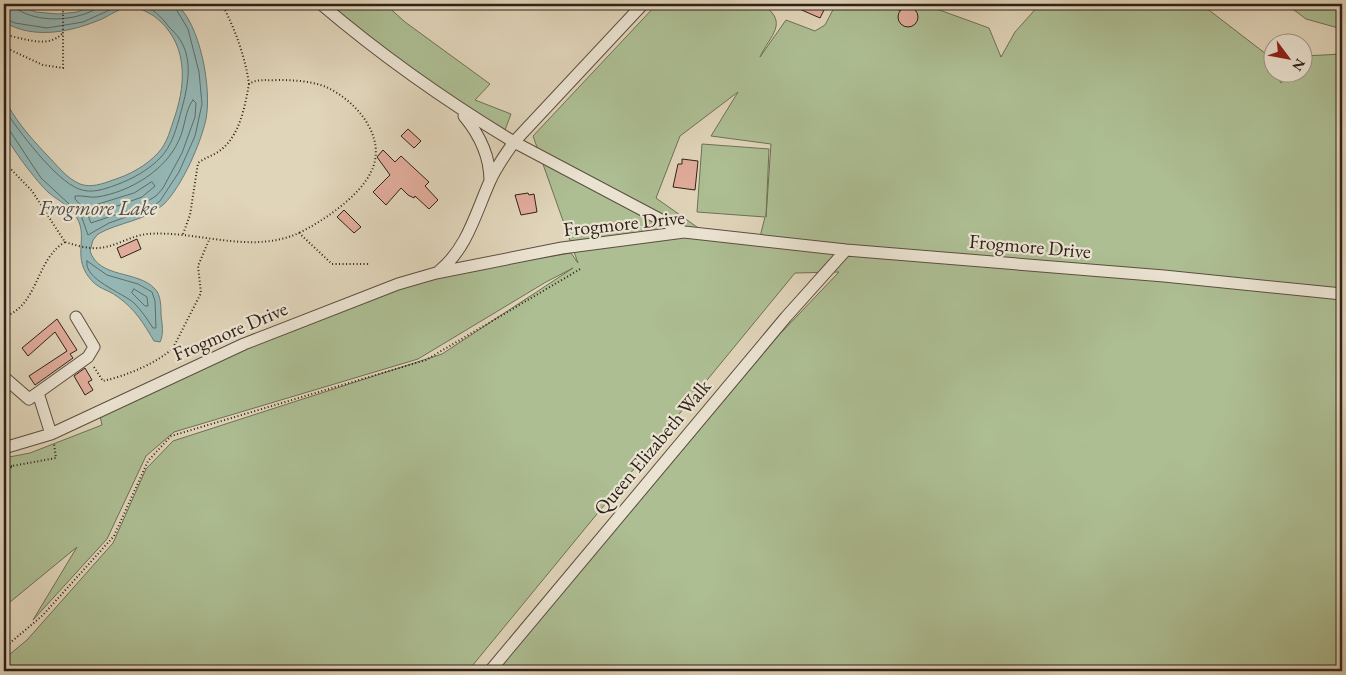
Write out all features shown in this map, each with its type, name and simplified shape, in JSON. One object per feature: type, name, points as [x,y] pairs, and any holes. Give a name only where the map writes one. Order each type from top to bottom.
[{"type":"lane","points":[[321,4],[392,62],[458,108],[514,142],[684,232]]},
{"type":"lane","points":[[436,273],[448,264],[469,231],[490,181],[514,142],[643,4]]},
{"type":"lane","points":[[458,108],[473,126],[483,147],[488,163],[490,181]]},
{"type":"lane","name":"Frogmore Drive","points":[[4,448],[51,434],[244,344],[362,297],[436,273],[562,248],[684,232],[846,250],[1164,276],[1342,294]]},
{"type":"lane","name":"Queen Elizabeth Walk","points":[[490,671],[786,317],[846,250]]},
{"type":"lane","points":[[6,379],[29,399],[88,357],[94,347],[76,317]]},
{"type":"lane","points":[[38,393],[51,434]]},
{"type":"path","points":[[4,47],[43,65],[63,68],[63,4]]},
{"type":"path","points":[[183,234],[190,215],[198,163],[219,151],[228,143],[238,125],[249,84],[238,40],[222,4]]},
{"type":"path","points":[[895,4],[901,12]]},
{"type":"path","points":[[4,35],[25,40],[43,41],[60,36],[63,33]]},
{"type":"path","points":[[4,162],[32,191],[64,242],[100,248],[146,234],[183,234],[209,240],[251,243],[283,239],[299,233],[331,215],[371,174],[376,152],[372,132],[359,112],[327,88],[309,82],[294,80],[259,80],[249,84]]},
{"type":"path","points":[[299,233],[332,264],[370,264]]},
{"type":"path","points":[[88,357],[103,381],[134,370],[167,354],[173,348],[200,293],[198,266],[209,240]]},
{"type":"path","points":[[4,317],[15,312],[25,302],[46,262],[64,242]]},
{"type":"path","points":[[4,648],[43,615],[114,536],[148,461],[171,436],[426,360],[582,268]]},
{"type":"path","points":[[4,467],[56,458],[51,434]]},
{"type":"path","points":[[4,476],[12,466]]},
{"type":"green space","points":[[329,4],[385,4],[405,22],[490,84],[475,100],[511,114],[505,130],[415,77]]},
{"type":"green space","points":[[657,4],[762,4],[775,17],[776,23],[772,36],[760,57],[786,20],[815,31],[825,25],[836,4],[923,4],[989,28],[1001,57],[1015,32],[1040,4],[1201,4],[1264,52],[1264,82],[1314,82],[1314,55],[1342,54],[1342,671],[497,671],[779,335],[839,272],[795,273],[468,671],[4,671],[4,659],[27,640],[113,543],[146,469],[173,441],[442,354],[573,268],[546,282],[418,359],[174,432],[146,456],[107,539],[33,620],[77,547],[4,607],[4,458],[30,453],[102,425],[100,416],[184,375],[270,337],[359,302],[448,275],[494,265],[571,253],[578,263],[533,136]],"holes":[[[738,92],[711,136],[771,144],[766,217],[769,149],[702,144],[697,212],[765,217],[760,237],[704,232],[656,198],[680,136]]]},
{"type":"green space","points":[[1286,4],[1342,4],[1342,29],[1306,19]]},
{"type":"water","name":"Frogmore Lake","points":[[4,4],[17,4],[36,12],[58,14],[77,12],[96,4],[176,4],[192,26],[202,57],[207,91],[207,106],[206,119],[190,164],[171,196],[164,204],[141,218],[98,234],[93,240],[90,251],[95,260],[102,266],[139,279],[155,289],[160,301],[162,336],[160,342],[154,341],[143,323],[124,302],[114,294],[95,284],[88,276],[82,261],[81,232],[77,218],[68,207],[44,188],[24,163],[7,138],[3,127],[3,118],[4,97],[17,120],[34,141],[66,175],[80,184],[96,185],[131,173],[143,166],[158,153],[164,145],[175,116],[179,102],[182,75],[178,49],[173,37],[154,16],[135,7],[122,9],[90,24],[53,32],[40,32],[16,28],[4,22]]},
{"type":"building","points":[[788,4],[827,4],[820,18]]},
{"type":"building","points":[[908,7],[915,10],[918,17],[915,24],[908,27],[901,24],[898,17],[901,10]]},
{"type":"building","points":[[408,129],[421,141],[414,148],[401,136]]},
{"type":"building","points":[[383,150],[395,162],[401,156],[429,182],[425,186],[438,200],[429,209],[415,196],[414,198],[408,195],[401,188],[386,205],[373,192],[390,175],[377,157]]},
{"type":"building","points":[[682,159],[698,161],[695,190],[673,187],[678,164],[682,164]]},
{"type":"building","points":[[528,193],[529,195],[534,194],[537,212],[521,215],[515,195]]},
{"type":"building","points":[[344,210],[361,227],[354,233],[337,217]]},
{"type":"building","points":[[137,239],[141,249],[121,258],[117,248]]},
{"type":"building","points":[[57,319],[77,350],[70,354],[73,358],[35,385],[29,376],[67,351],[55,332],[28,356],[22,348]]},
{"type":"building","points":[[85,368],[92,380],[88,382],[93,390],[85,395],[74,376]]}]
